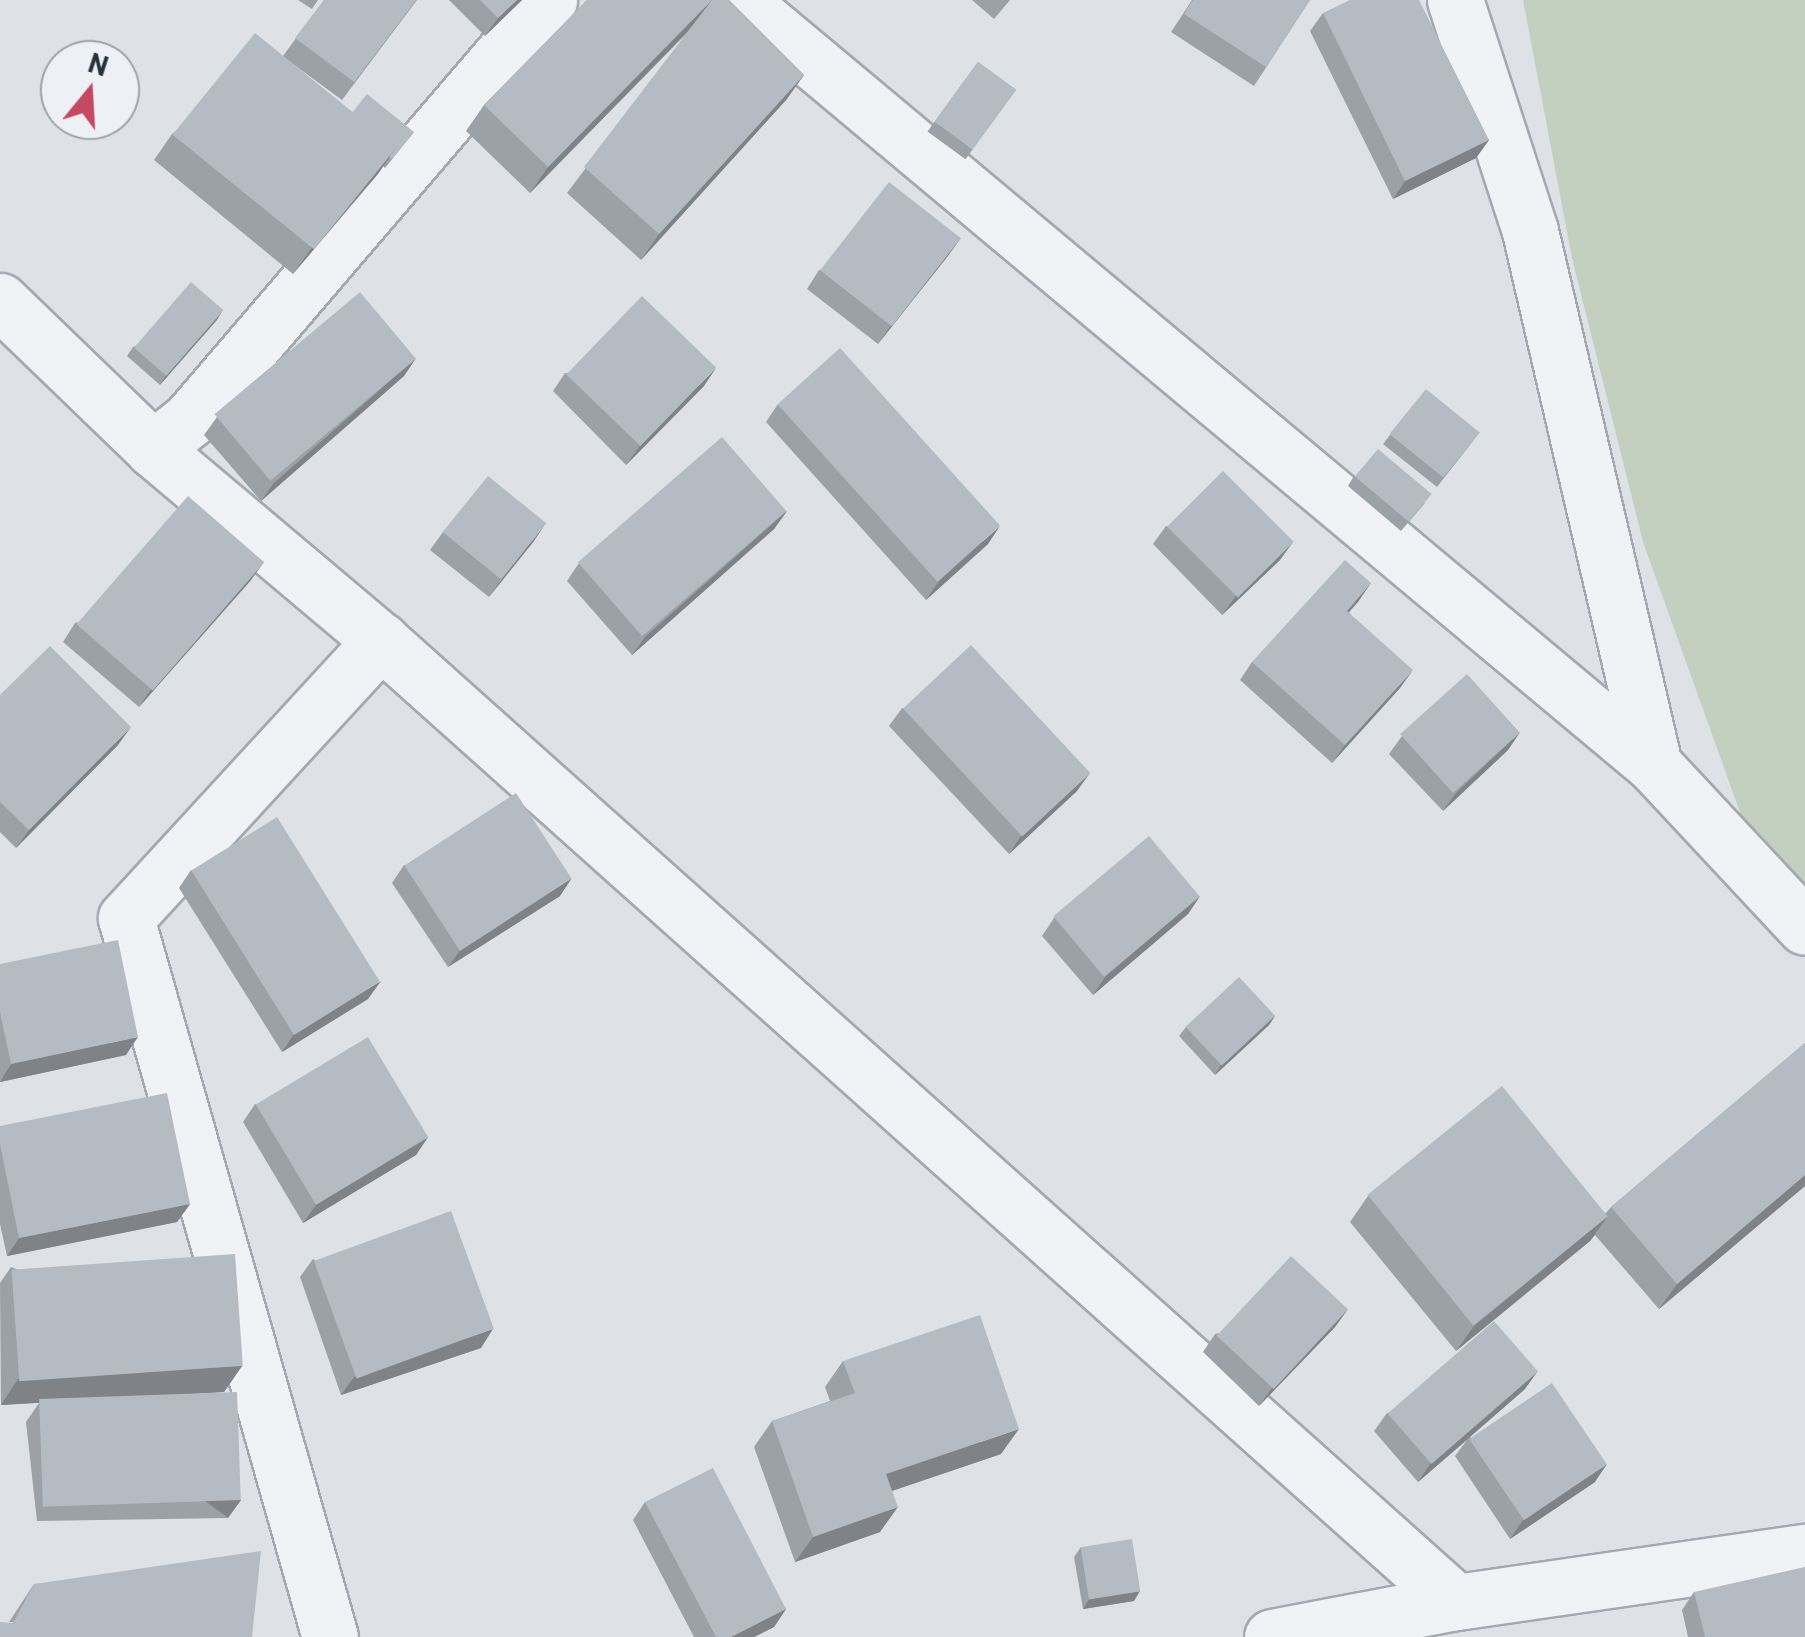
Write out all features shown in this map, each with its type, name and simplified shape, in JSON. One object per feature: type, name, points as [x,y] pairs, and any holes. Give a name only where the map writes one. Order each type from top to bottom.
[{"type":"street","points":[[153,449],[190,419],[548,0]]},
{"type":"street","points":[[738,0],[1654,764],[1805,927]]},
{"type":"street","points":[[1473,16],[1530,230],[1654,764]]},
{"type":"street","points":[[0,302],[153,449],[381,640],[1456,1602]]},
{"type":"street","points":[[330,1637],[126,918],[381,640]]},
{"type":"street","points":[[1272,1637],[1456,1602],[1805,1552]]},
{"type":"green space","points":[[1523,0],[1805,0],[1805,883],[1742,818],[1643,542],[1572,258]]},
{"type":"building","points":[[324,0],[416,0],[354,82],[295,38]]},
{"type":"building","points":[[480,0],[517,0],[498,18]]},
{"type":"building","points":[[587,0],[712,0],[548,167],[484,105]]},
{"type":"building","points":[[712,0],[729,0],[804,75],[659,234],[584,167]]},
{"type":"building","points":[[1193,0],[1310,0],[1266,67],[1184,14]]},
{"type":"building","points":[[1350,0],[1419,0],[1489,140],[1405,181],[1323,13]]},
{"type":"building","points":[[255,33],[396,148],[314,249],[173,135]]},
{"type":"building","points":[[978,62],[1016,90],[973,149],[935,122]]},
{"type":"building","points":[[367,94],[414,132],[392,159],[389,157],[396,148],[352,113]]},
{"type":"building","points":[[889,182],[961,238],[892,326],[820,270]]},
{"type":"building","points":[[191,282],[223,310],[166,376],[134,348]]},
{"type":"building","points":[[360,292],[416,359],[270,481],[214,414]]},
{"type":"building","points":[[642,296],[716,368],[640,446],[566,374]]},
{"type":"building","points":[[840,348],[1000,526],[937,582],[778,404]]},
{"type":"building","points":[[1426,389],[1480,432],[1443,477],[1389,434]]},
{"type":"building","points":[[722,437],[786,511],[642,636],[578,562]]},
{"type":"building","points":[[1378,449],[1432,494],[1408,522],[1355,477]]},
{"type":"building","points":[[1223,471],[1294,542],[1238,598],[1167,527]]},
{"type":"building","points":[[488,476],[546,523],[501,579],[443,532]]},
{"type":"building","points":[[188,496],[264,562],[153,691],[76,624]]},
{"type":"building","points":[[1345,560],[1371,583],[1347,611],[1413,670],[1345,745],[1252,662]]},
{"type":"building","points":[[971,645],[1090,773],[1022,836],[903,708]]},
{"type":"building","points":[[50,646],[131,727],[29,830],[0,802],[0,695]]},
{"type":"building","points":[[1467,674],[1520,733],[1453,793],[1400,734]]},
{"type":"building","points":[[516,793],[572,879],[460,951],[404,865]]},
{"type":"building","points":[[277,817],[380,982],[294,1035],[191,871]]},
{"type":"building","points":[[1149,836],[1200,897],[1104,977],[1053,916]]},
{"type":"building","points":[[118,940],[138,1037],[11,1064],[0,1012],[0,964]]},
{"type":"building","points":[[1239,977],[1275,1016],[1222,1066],[1186,1027]]},
{"type":"building","points":[[368,1037],[428,1137],[316,1205],[256,1104]]},
{"type":"building","points":[[1805,1043],[1805,1175],[1677,1284],[1611,1207]]},
{"type":"building","points":[[1502,1086],[1608,1217],[1473,1325],[1368,1195]]},
{"type":"building","points":[[167,1093],[190,1204],[19,1238],[0,1144],[0,1126]]},
{"type":"building","points":[[451,1211],[494,1328],[357,1378],[314,1261]]},
{"type":"building","points":[[235,1254],[243,1366],[19,1381],[12,1270]]},
{"type":"building","points":[[1291,1256],[1348,1309],[1274,1389],[1217,1336]]},
{"type":"building","points":[[980,1315],[1019,1429],[886,1474],[898,1507],[813,1537],[772,1421],[855,1393],[843,1361]]},
{"type":"building","points":[[1494,1321],[1538,1372],[1432,1464],[1388,1414]]},
{"type":"building","points":[[1552,1383],[1607,1464],[1524,1520],[1469,1439]]},
{"type":"building","points":[[237,1392],[241,1500],[43,1507],[39,1399]]},
{"type":"building","points":[[713,1468],[786,1609],[731,1637],[716,1637],[645,1502]]},
{"type":"building","points":[[1132,1539],[1140,1591],[1089,1599],[1081,1547]]},
{"type":"building","points":[[261,1551],[252,1637],[0,1637],[0,1622],[13,1623],[34,1584]]},
{"type":"building","points":[[1805,1567],[1805,1637],[1705,1637],[1694,1592]]}]
